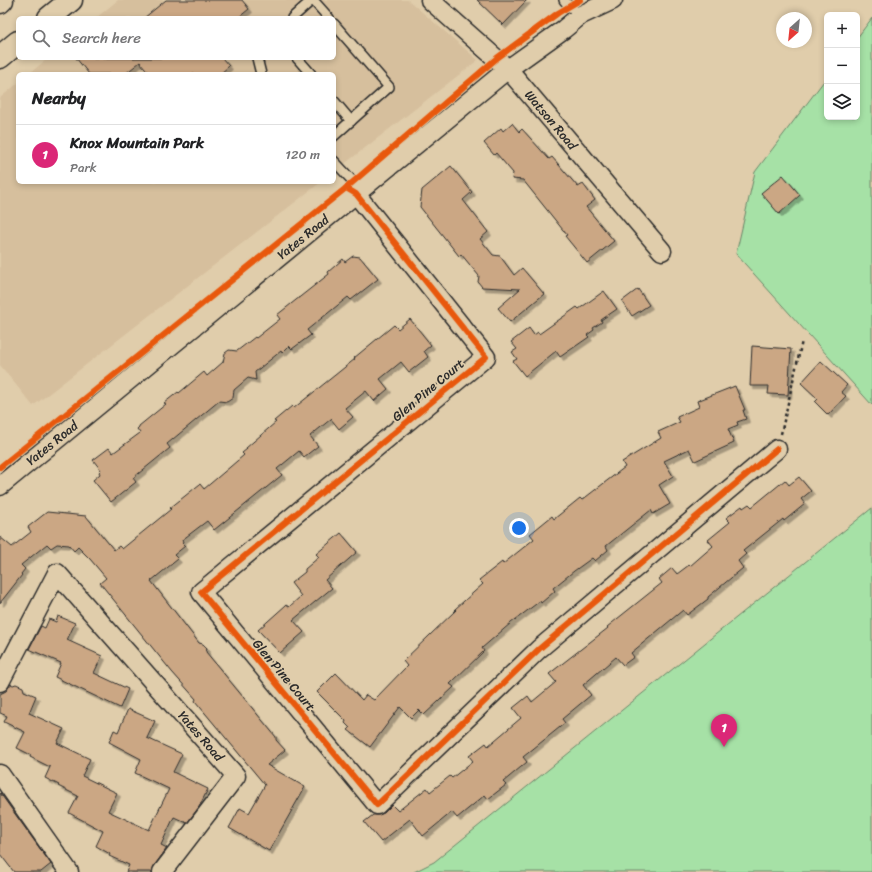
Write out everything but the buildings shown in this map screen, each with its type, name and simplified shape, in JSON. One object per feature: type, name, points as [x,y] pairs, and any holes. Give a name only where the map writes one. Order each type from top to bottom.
[{"type":"main road","points":[[51,16],[71,0]]},
{"type":"main road","points":[[0,57],[16,44]]},
{"type":"street","name":"Watson Road","points":[[430,0],[508,69],[662,250]]},
{"type":"street","name":"Yates Road","points":[[0,486],[508,69],[581,15],[613,0]]},
{"type":"street","name":"Glen Pine Court","points":[[358,192],[486,357],[201,592],[377,805],[539,649],[777,449]]},
{"type":"street","name":"Yates Road","points":[[0,682],[57,573],[236,776],[162,872]]},
{"type":"street","points":[[0,774],[69,872]]},
{"type":"lane","points":[[294,16],[313,0],[327,16]]},
{"type":"lane","points":[[564,0],[581,15]]},
{"type":"lane","points":[[336,26],[389,87],[336,134]]},
{"type":"lane","points":[[257,60],[260,72]]},
{"type":"lane","points":[[299,60],[309,72]]},
{"type":"lane","points":[[336,103],[351,121]]},
{"type":"lane","points":[[336,164],[358,192]]},
{"type":"path","points":[[777,449],[802,341]]},
{"type":"shaded area","points":[[118,0],[408,0],[478,60],[336,170],[336,72],[31,72],[46,60],[336,60],[336,16],[98,16]]},
{"type":"shaded area","points":[[16,85],[16,184],[318,184],[33,406],[0,365],[0,98]]},
{"type":"green space","points":[[872,18],[872,405],[736,254],[755,172],[824,81],[824,120],[860,120],[860,34]]},
{"type":"green space","points":[[872,508],[872,872],[414,872],[434,862]]},
{"type":"cycle path","points":[[0,467],[346,188],[497,58],[558,13],[580,0]]},
{"type":"cycle path","points":[[346,188],[356,194],[486,357],[201,592],[377,805],[539,649],[777,449]]},
{"type":"place","name":"Knox Mountain Park","points":[[724,747]]}]
